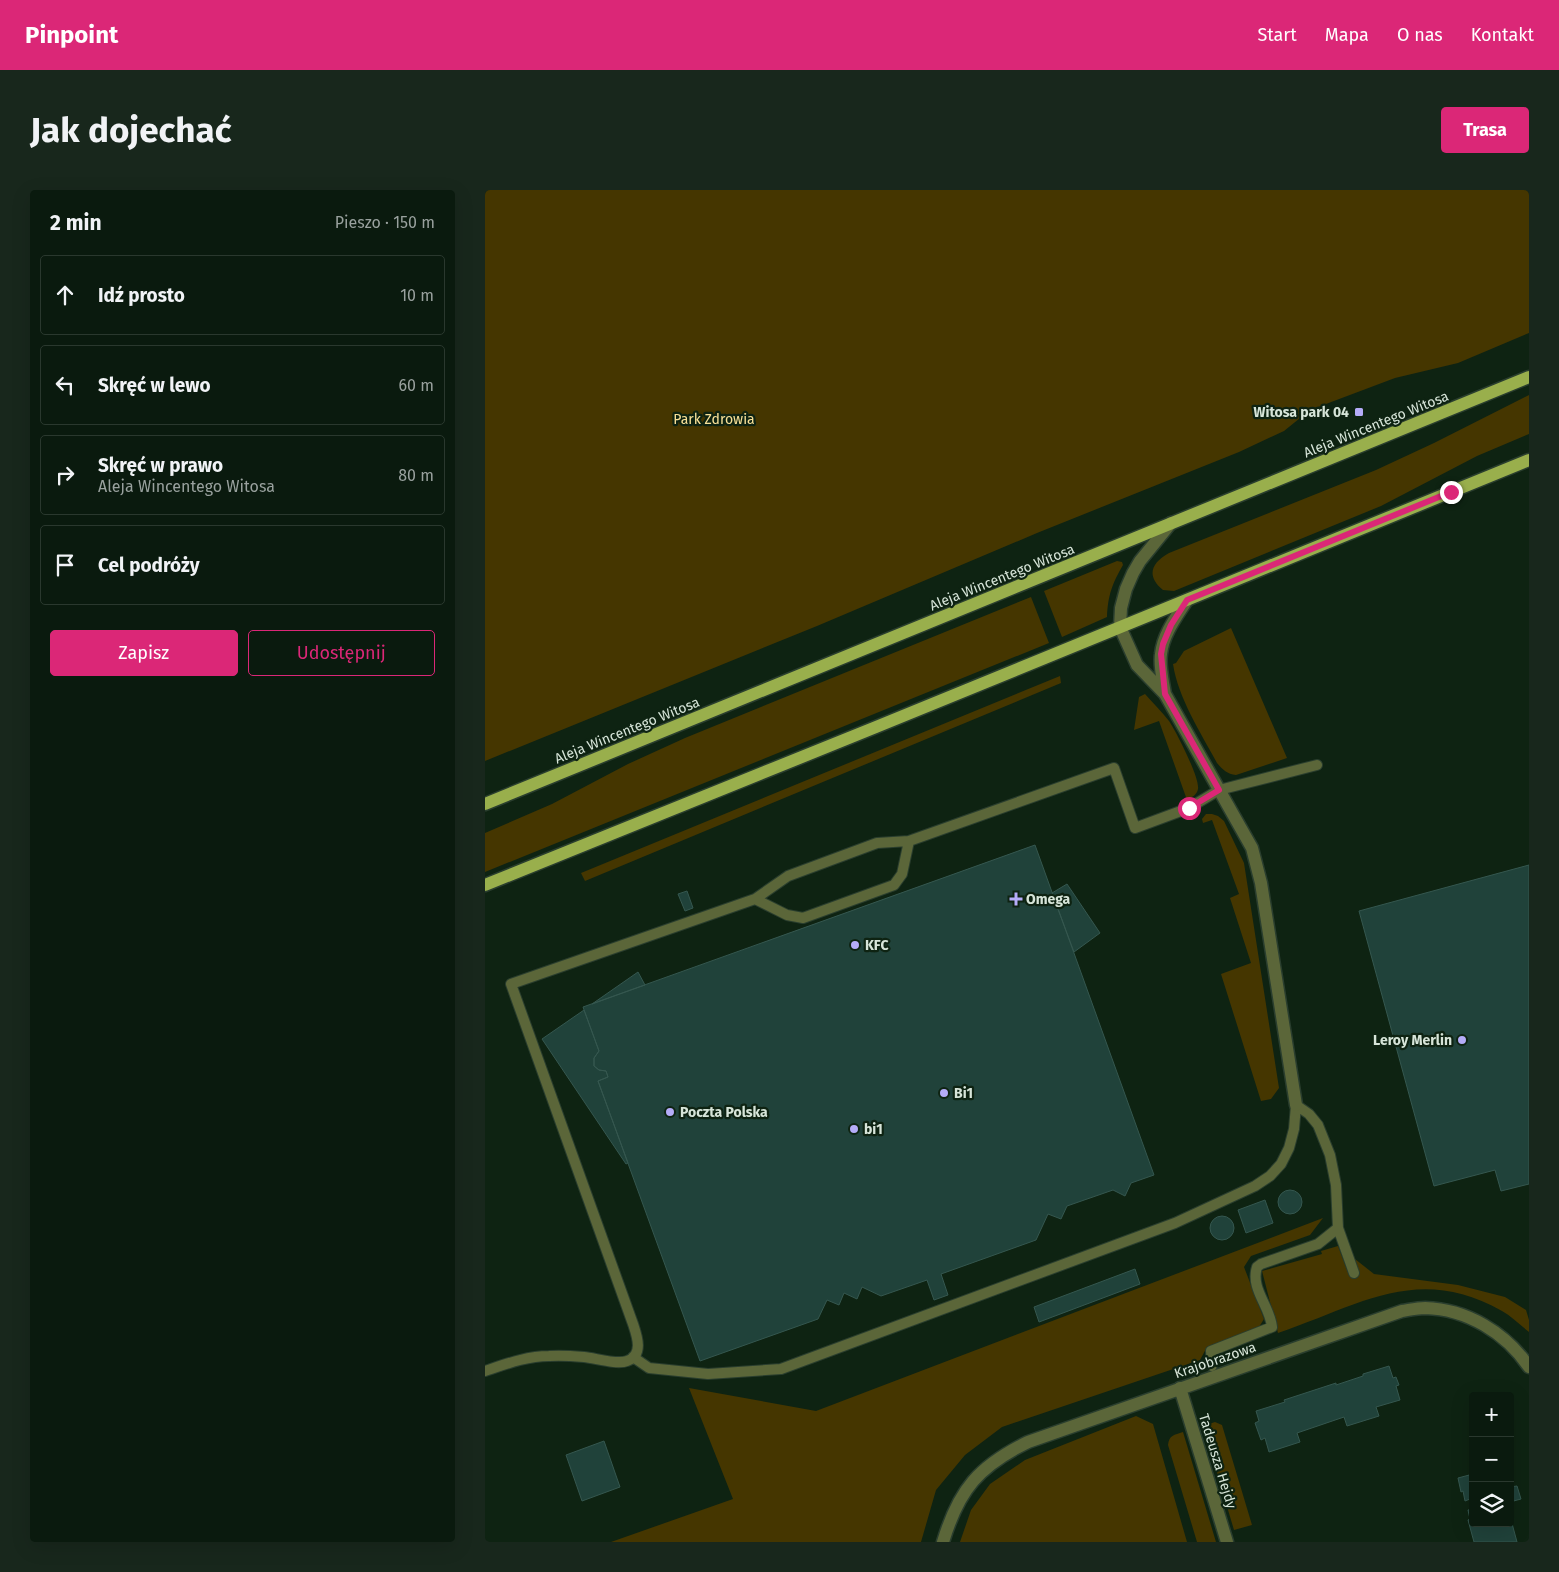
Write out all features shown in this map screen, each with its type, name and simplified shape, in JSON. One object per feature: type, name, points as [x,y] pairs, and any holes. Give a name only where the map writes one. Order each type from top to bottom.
[{"type":"main road","name":"Aleja Wincentego Witosa","points":[[485,804],[1529,377]]},
{"type":"main road","points":[[485,885],[1529,460]]},
{"type":"street","points":[[1171,523],[1140,561],[1133,573],[1121,608],[1120,627],[1137,665],[1165,694],[1251,848],[1261,883],[1296,1105]]},
{"type":"street","points":[[1165,694],[1161,654],[1163,644],[1171,625],[1187,600]]},
{"type":"street","name":"Krajobrazowa","points":[[943,1542],[951,1516],[965,1492],[985,1467],[1004,1453],[1028,1442],[1401,1311],[1424,1308],[1462,1314],[1484,1325],[1504,1339],[1517,1351],[1529,1367]]},
{"type":"street","name":"Tadeusza Hejdy","points":[[1180,1388],[1227,1542]]},
{"type":"lane","points":[[485,1371],[527,1358],[548,1356],[628,1361],[637,1353],[638,1347],[633,1324],[511,984],[755,899],[787,876],[859,849],[877,843],[909,841],[1115,768],[1135,828],[1189,808],[1219,790],[1317,765]]},
{"type":"lane","points":[[755,899],[787,915],[803,918],[894,885],[902,874],[909,841]]},
{"type":"lane","points":[[633,1357],[649,1368],[708,1374],[781,1369],[1175,1223],[1255,1186],[1270,1176],[1281,1164],[1289,1148],[1294,1129],[1296,1105],[1309,1114],[1317,1125],[1330,1155],[1336,1185],[1338,1228],[1354,1273]]},
{"type":"lane","points":[[1212,1366],[1211,1351],[1272,1327],[1267,1308],[1255,1281],[1257,1267],[1318,1244],[1338,1228]]},
{"type":"green space","name":"Park Zdrowia","points":[[485,190],[1529,190],[1529,333],[1458,363],[1395,378],[1310,410],[1284,431],[1239,452],[1037,533],[817,626],[485,761]]},
{"type":"green space","points":[[1529,395],[1529,434],[1477,456],[1381,506],[1174,591],[1163,590],[1154,580],[1153,570],[1155,565],[1169,553],[1376,470]]},
{"type":"green space","points":[[1117,561],[1122,562],[1123,565],[1111,590],[1107,617],[1062,637],[1044,591]]},
{"type":"green space","points":[[1031,597],[1049,643],[485,872],[485,833],[552,804],[628,764],[685,738]]},
{"type":"green space","points":[[1231,628],[1287,758],[1236,775],[1225,771],[1217,763],[1185,702],[1173,664],[1176,663],[1184,651]]},
{"type":"green space","points":[[1060,676],[1061,683],[585,881],[581,873]]},
{"type":"green space","points":[[1145,694],[1169,721],[1192,765],[1198,789],[1187,800],[1159,721],[1134,730],[1139,697]]},
{"type":"green space","points":[[1206,814],[1218,816],[1224,821],[1244,863],[1279,1088],[1271,1099],[1261,1101],[1221,974],[1251,963],[1230,898],[1239,894],[1212,820],[1203,823],[1202,819]]},
{"type":"green space","points":[[1323,1218],[1310,1235],[1251,1256],[1244,1267],[1264,1319],[1259,1327],[1207,1347],[1200,1360],[1002,1427],[965,1455],[936,1490],[921,1542],[611,1542],[733,1499],[689,1388],[816,1411]]},
{"type":"green space","points":[[1338,1246],[1349,1275],[1359,1272],[1355,1259],[1374,1274],[1458,1285],[1505,1297],[1526,1310],[1529,1320],[1529,1332],[1502,1311],[1471,1297],[1443,1290],[1415,1290],[1389,1294],[1362,1302],[1278,1333],[1262,1271],[1322,1254],[1321,1251]]},
{"type":"green space","points":[[1136,1416],[1153,1424],[1187,1542],[960,1542],[971,1510],[990,1484],[1025,1460]]},
{"type":"green space","points":[[1215,1422],[1222,1425],[1252,1525],[1234,1530],[1203,1426]]},
{"type":"green space","points":[[1183,1432],[1216,1542],[1197,1542],[1168,1445],[1171,1437]]},
{"type":"building","points":[[1035,845],[1154,1175],[1131,1183],[1125,1196],[1113,1190],[1067,1206],[1061,1219],[1048,1214],[1036,1240],[941,1274],[948,1295],[934,1300],[927,1280],[881,1296],[862,1287],[857,1299],[844,1293],[839,1305],[827,1300],[818,1319],[700,1361],[598,1081],[608,1077],[606,1071],[599,1070],[594,1066],[594,1058],[599,1051],[583,1007]]},
{"type":"building","name":"Leroy Merlin","points":[[1529,865],[1529,1184],[1501,1191],[1495,1170],[1434,1186],[1359,911]]},
{"type":"building","points":[[1067,884],[1100,933],[1074,952],[1052,893]]},
{"type":"building","points":[[687,891],[693,908],[685,911],[678,894]]},
{"type":"building","points":[[638,972],[645,985],[592,1004]]},
{"type":"building","points":[[584,1010],[599,1051],[594,1058],[594,1066],[599,1070],[606,1071],[608,1077],[598,1081],[628,1163],[626,1164],[542,1039]]},
{"type":"building","points":[[1290,1190],[1299,1193],[1302,1202],[1299,1211],[1290,1214],[1281,1211],[1278,1202],[1281,1193]]},
{"type":"building","points":[[1265,1200],[1273,1223],[1246,1233],[1238,1210]]},
{"type":"building","points":[[1222,1216],[1231,1219],[1234,1228],[1231,1237],[1222,1240],[1213,1237],[1210,1228],[1213,1219]]},
{"type":"building","points":[[1135,1269],[1140,1284],[1039,1322],[1034,1307]]},
{"type":"building","points":[[1389,1366],[1393,1378],[1396,1377],[1399,1385],[1396,1386],[1400,1400],[1376,1407],[1379,1416],[1347,1426],[1344,1417],[1297,1433],[1300,1442],[1269,1452],[1265,1438],[1261,1440],[1255,1423],[1259,1421],[1256,1411]]},
{"type":"building","points":[[604,1441],[620,1487],[582,1501],[566,1455]]},
{"type":"building","points":[[1469,1475],[1469,1499],[1465,1501],[1458,1478]]},
{"type":"building","points":[[1514,1486],[1517,1486],[1521,1499],[1514,1501]]},
{"type":"building","points":[[1470,1527],[1513,1527],[1517,1542],[1474,1542]]},
{"type":"place","name":"Witosa park 04","points":[[1359,412]]},
{"type":"place","name":"Omega","points":[[1016,899]]},
{"type":"place","name":"KFC","points":[[855,945]]},
{"type":"place","name":"Leroy Merlin","points":[[1462,1040]]},
{"type":"place","name":"Bi1","points":[[944,1093]]},
{"type":"place","name":"Poczta Polska","points":[[670,1112]]},
{"type":"place","name":"bi1","points":[[854,1129]]},
{"type":"route","points":[[1189,808],[1219,790],[1165,694],[1161,654],[1163,644],[1171,625],[1187,600],[1451,492]]}]
